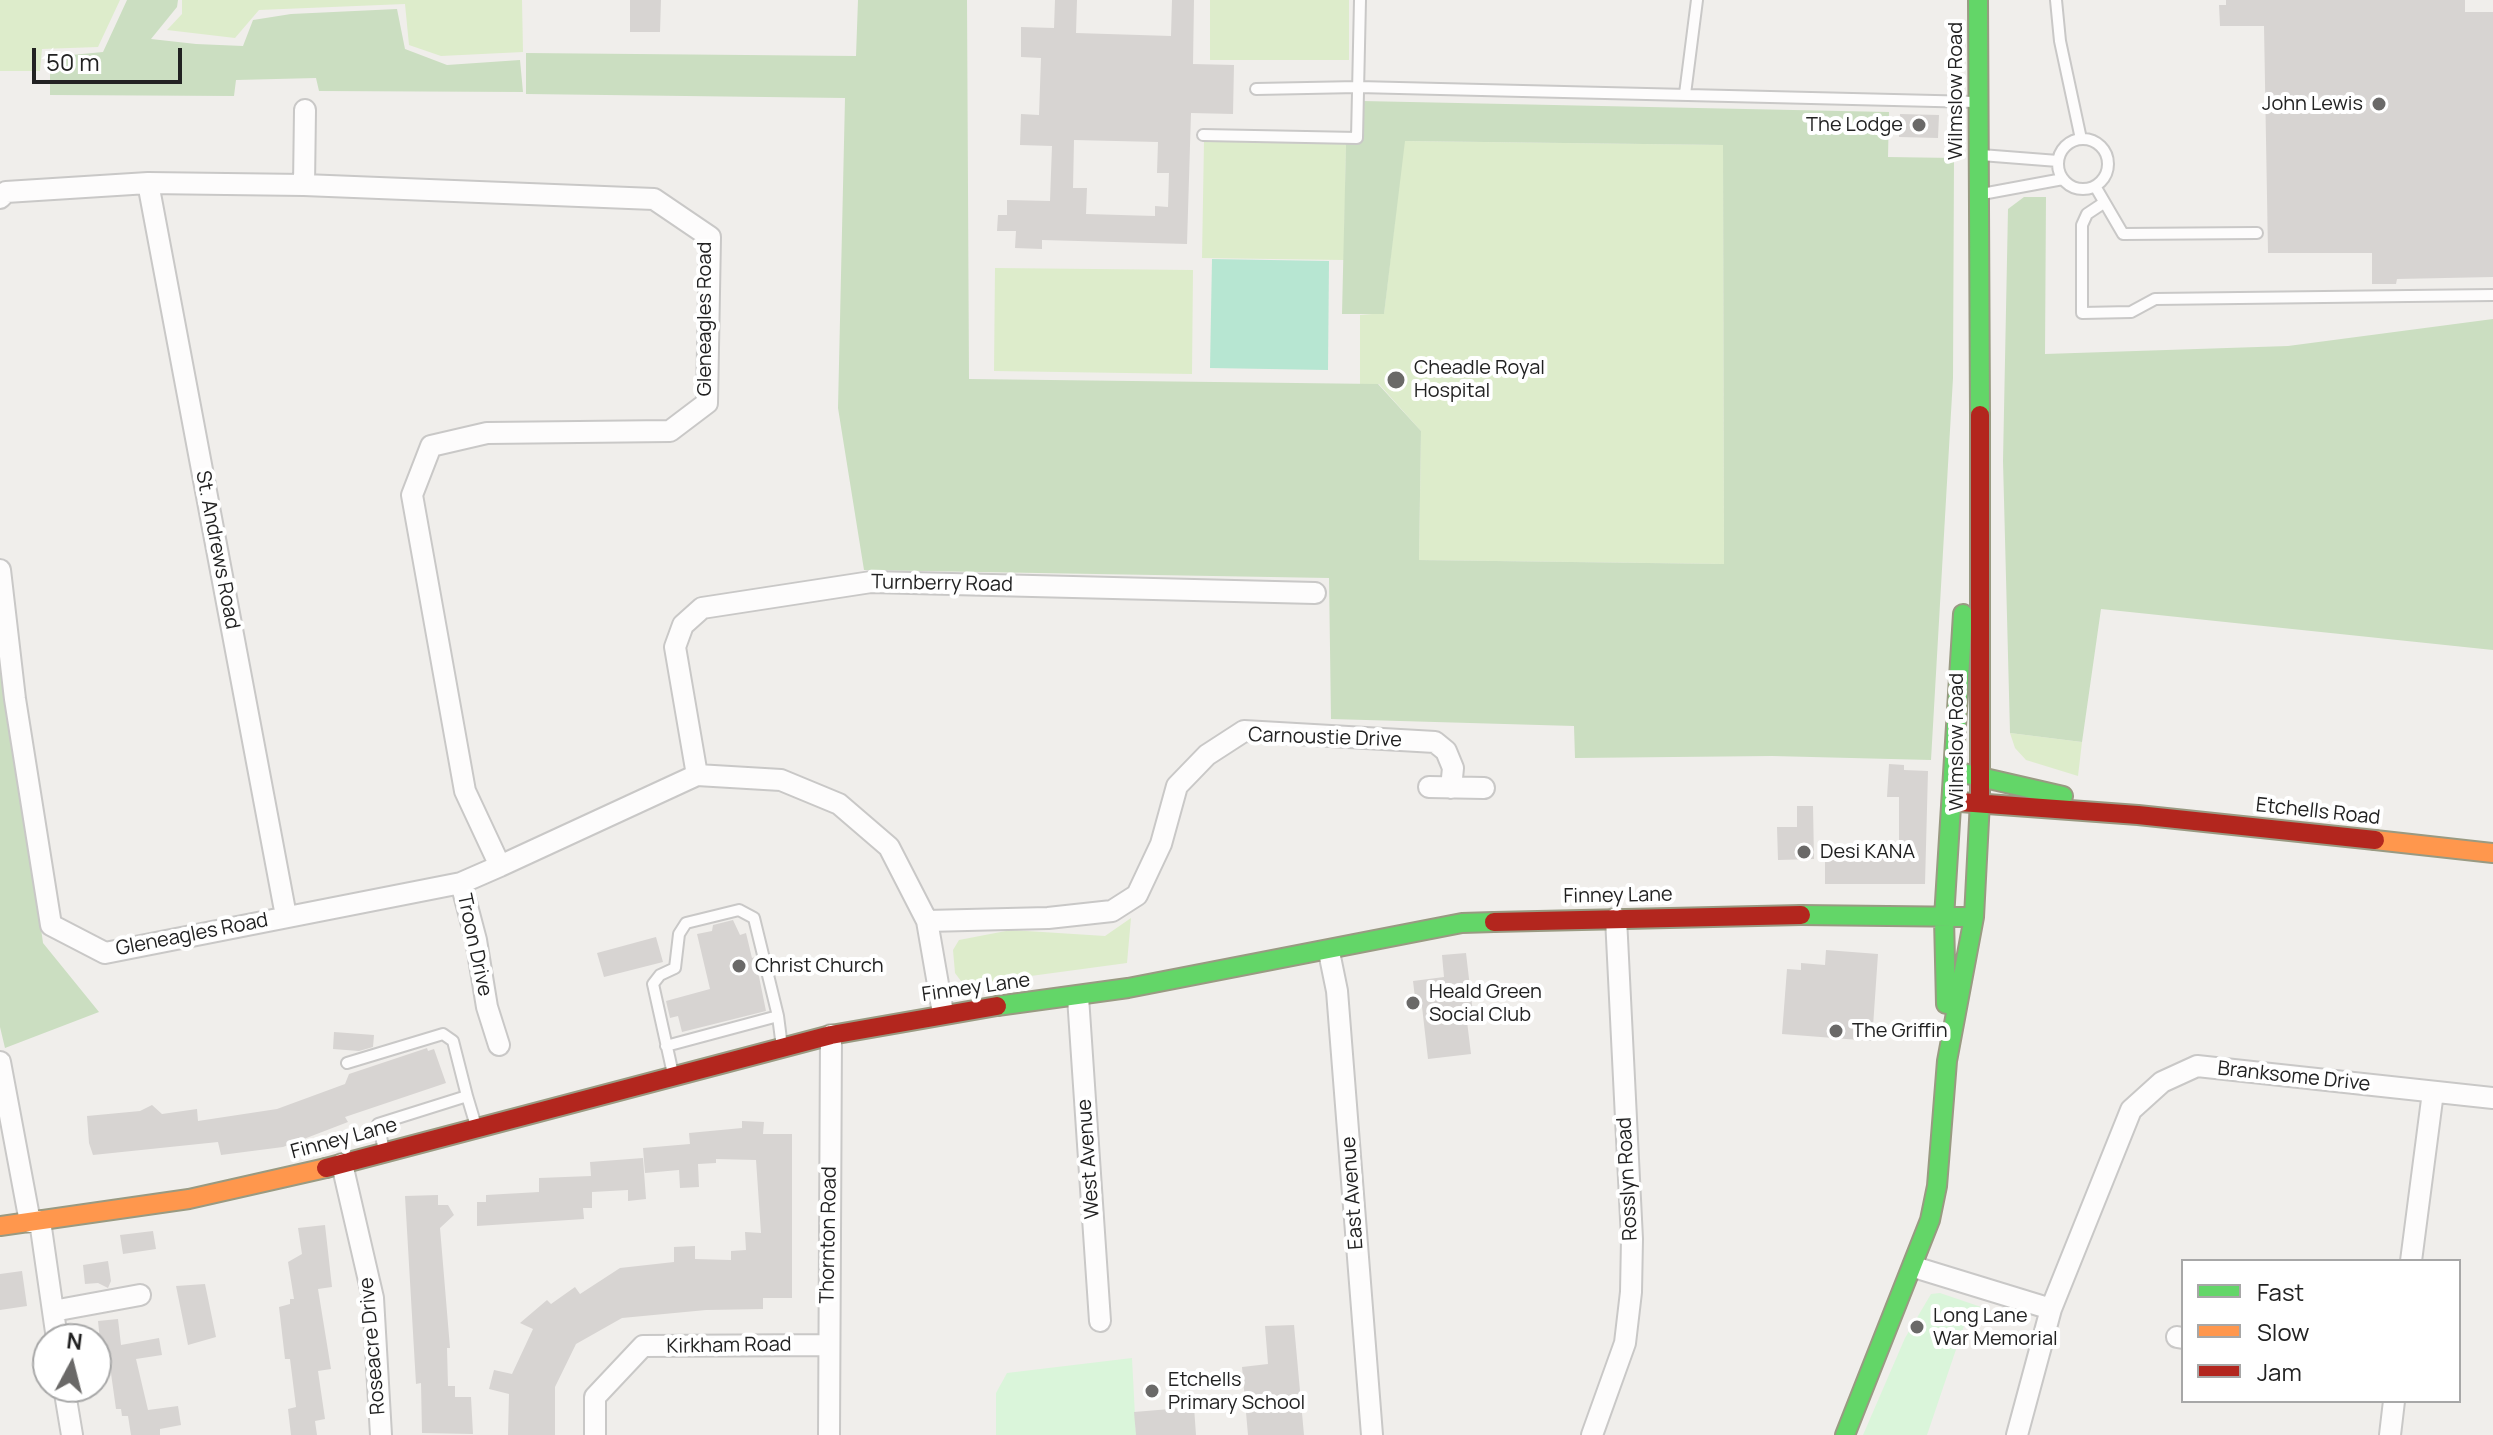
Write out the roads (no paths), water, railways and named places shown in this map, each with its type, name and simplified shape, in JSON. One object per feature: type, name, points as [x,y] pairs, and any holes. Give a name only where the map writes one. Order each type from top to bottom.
[{"type":"street","name":"Wilmslow Road","points":[[1947,1061],[1974,917],[1979,860],[1978,0]]},
{"type":"street","points":[[304,185],[305,110]]},
{"type":"street","name":"Gleneagles Road","points":[[0,198],[6,192],[148,183],[304,185],[654,199],[710,237],[707,403],[670,431],[487,433],[431,446],[412,495],[465,791],[500,866]]},
{"type":"street","name":"St. Andrews Road","points":[[148,183],[286,916]]},
{"type":"street","name":"Wilmslow Road","points":[[1845,1435],[1861,1389],[1914,1267],[1937,1186],[1947,1061],[1944,918],[1949,801],[1979,421]]},
{"type":"street","name":"Gleneagles Road","points":[[0,570],[15,699],[51,925],[105,953],[461,883],[697,775],[781,780],[839,804],[889,847],[927,921],[943,1013]]},
{"type":"street","name":"Turnberry Road","points":[[697,775],[675,647],[683,625],[702,608],[871,582],[1315,593]]},
{"type":"street","name":"Carnoustie Drive","points":[[927,921],[1048,918],[1112,911],[1137,895],[1161,844],[1177,786],[1207,755],[1244,731],[1435,742],[1446,751],[1453,768],[1451,788]]},
{"type":"street","name":"Etchells Road","points":[[1952,771],[2138,815]]},
{"type":"street","points":[[1429,787],[1484,788]]},
{"type":"street","name":"Etchells Road","points":[[1949,801],[2138,815],[2493,853]]},
{"type":"street","points":[[1979,860],[1992,833],[2031,813],[2104,812]]},
{"type":"street","name":"Troon Drive","points":[[461,883],[478,1010],[499,1045]]},
{"type":"street","name":"Finney Lane","points":[[0,1226],[189,1199],[342,1164],[476,1126],[831,1035],[943,1013],[1078,997],[1329,952],[1462,923],[1759,915],[1974,917]]},
{"type":"street","name":"Rosslyn Road","points":[[1592,1435],[1625,1343],[1631,1292],[1632,1239],[1616,918]]},
{"type":"street","name":"East Avenue","points":[[1329,952],[1337,991],[1372,1435]]},
{"type":"street","name":"West Avenue","points":[[1078,997],[1100,1321]]},
{"type":"street","name":"Thornton Road","points":[[829,1435],[827,1345],[831,1035]]},
{"type":"street","points":[[0,1062],[55,1323]]},
{"type":"street","name":"Branksome Drive","points":[[2017,1435],[2051,1309],[2131,1110],[2162,1082],[2197,1066],[2493,1098]]},
{"type":"street","points":[[2411,1259],[2433,1092]]},
{"type":"street","name":"Roseacre Drive","points":[[342,1164],[373,1298],[381,1435]]},
{"type":"street","points":[[1914,1267],[2051,1309]]},
{"type":"street","points":[[53,1311],[140,1295]]},
{"type":"street","name":"Kirkham Road","points":[[595,1435],[595,1397],[643,1346],[827,1345]]},
{"type":"street","points":[[67,1403],[72,1435]]},
{"type":"street","points":[[2390,1435],[2394,1403]]},
{"type":"lane","points":[[1203,135],[1357,138],[1360,0]]},
{"type":"lane","points":[[1685,94],[1697,0]]},
{"type":"lane","points":[[2056,0],[2060,41],[2081,139]]},
{"type":"lane","points":[[1256,89],[1358,87],[1978,102]]},
{"type":"lane","points":[[2081,139],[2099,145],[2106,155],[2105,176],[2095,186],[2073,187],[2063,179],[2058,161],[2065,146],[2081,139]]},
{"type":"lane","points":[[1979,155],[2058,161]]},
{"type":"lane","points":[[1979,195],[2063,179]]},
{"type":"lane","points":[[2095,186],[2102,204],[2123,234],[2257,233]]},
{"type":"lane","points":[[2102,204],[2087,214],[2082,225],[2082,313],[2131,312],[2155,299],[2493,295]]},
{"type":"lane","points":[[674,1076],[653,984],[660,975],[675,968],[679,934],[686,923],[739,910],[754,918],[778,1016],[782,1048]]},
{"type":"lane","points":[[666,1046],[778,1016]]},
{"type":"lane","points":[[347,1063],[443,1034],[453,1041],[476,1126]]},
{"type":"lane","points":[[385,1152],[378,1124],[467,1096]]},
{"type":"place","name":"John Lewis","points":[[2379,104]]},
{"type":"place","name":"The Lodge","points":[[1919,125]]},
{"type":"place","name":"Cheadle Royal Hospital","points":[[1396,380]]},
{"type":"place","name":"Desi KANA","points":[[1804,852]]},
{"type":"place","name":"Christ Church","points":[[739,966]]},
{"type":"place","name":"Heald Green Social Club","points":[[1413,1003]]},
{"type":"place","name":"The Griffin","points":[[1836,1031]]},
{"type":"place","name":"Long Lane War Memorial","points":[[1917,1327]]},
{"type":"place","name":"Etchells Primary School","points":[[1152,1391]]}]
